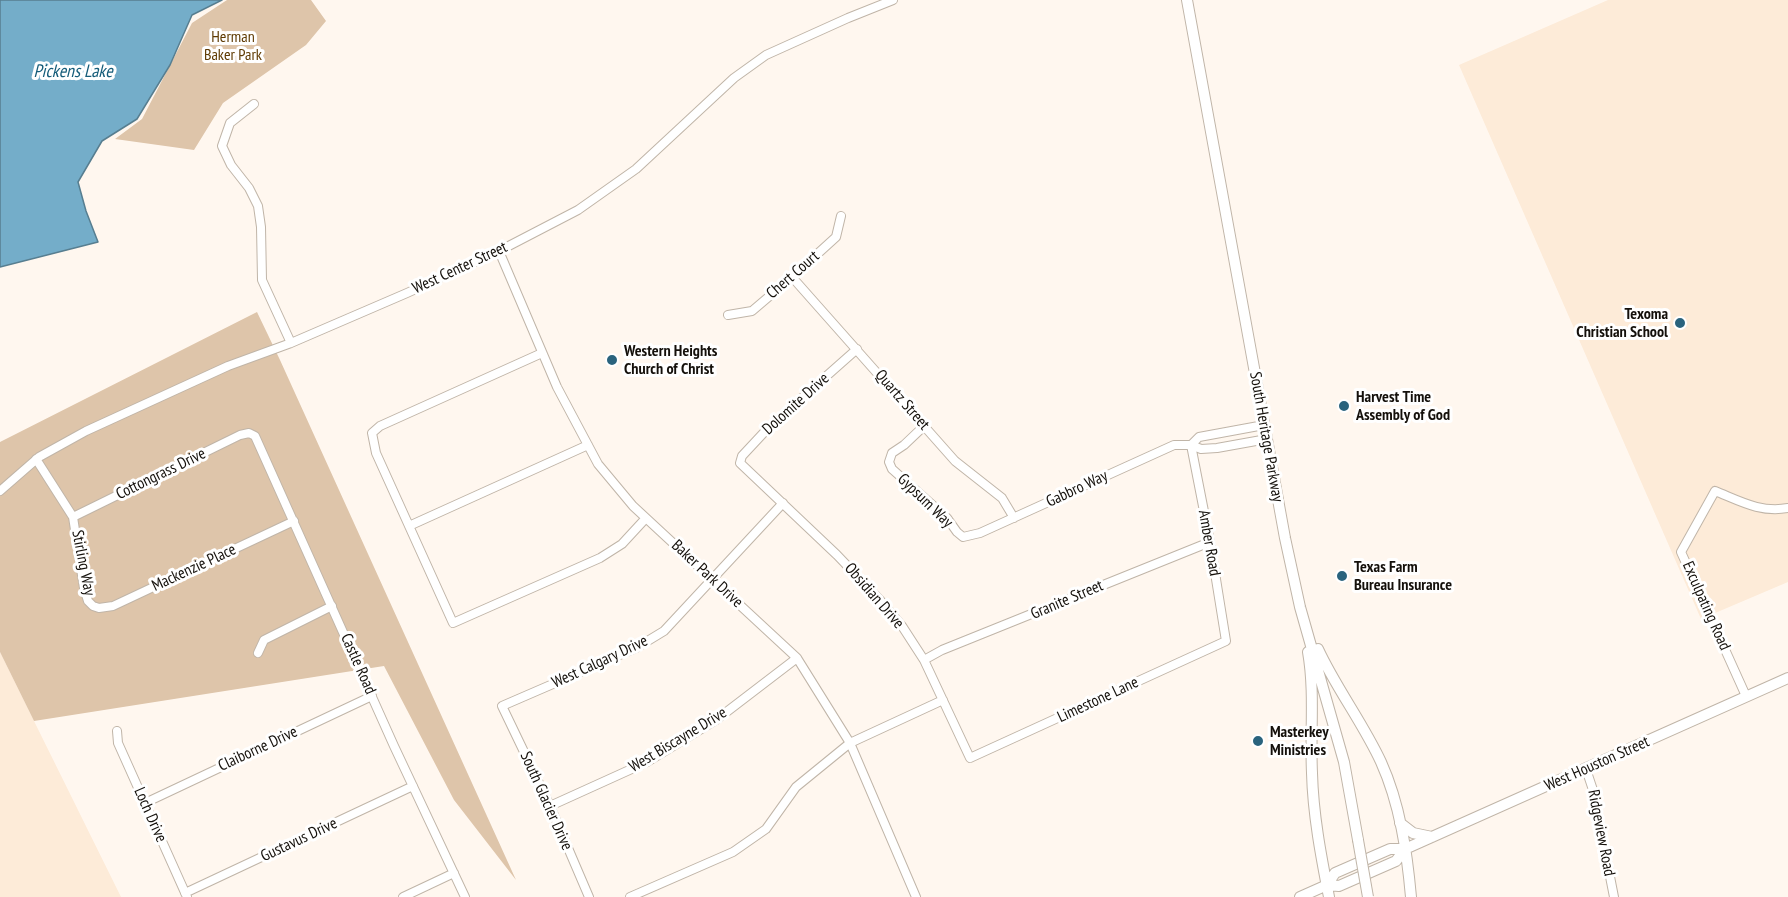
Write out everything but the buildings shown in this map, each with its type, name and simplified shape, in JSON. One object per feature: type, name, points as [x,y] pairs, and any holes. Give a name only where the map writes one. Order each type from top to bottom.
[{"type":"main road","name":"South Heritage Parkway","points":[[1187,0],[1285,538],[1300,607],[1344,762],[1368,897]]},
{"type":"main road","points":[[1300,607],[1322,658],[1381,763],[1400,823],[1411,897]]},
{"type":"main road","points":[[1300,607],[1309,656],[1313,712],[1311,771],[1313,800],[1329,897]]},
{"type":"main road","name":"West Houston Street","points":[[1300,897],[1327,885],[1335,873],[1390,849],[1405,849],[1788,678]]},
{"type":"main road","points":[[1400,823],[1413,833],[1432,837]]},
{"type":"street","name":"West Center Street","points":[[0,491],[36,459],[58,445],[228,366],[291,343],[499,251],[578,210],[636,169],[734,78],[766,55],[893,0]]},
{"type":"street","points":[[254,104],[230,123],[222,146],[231,165],[249,188],[258,206],[261,227],[262,280],[291,343]]},
{"type":"street","name":"Chert Court","points":[[728,315],[752,310],[792,278],[837,237],[841,216]]},
{"type":"street","name":"Baker Park Drive","points":[[499,251],[557,387],[598,464],[633,506],[797,658],[850,742],[916,897]]},
{"type":"street","name":"Quartz Street","points":[[792,278],[955,461],[1002,498],[1014,518]]},
{"type":"street","name":"Dolomite Drive","points":[[740,463],[742,456],[770,426],[857,349]]},
{"type":"street","points":[[542,353],[380,426],[372,433],[376,453],[453,623],[614,550],[646,518]]},
{"type":"street","name":"Gabbro Way","points":[[1191,445],[1199,437],[1264,425]]},
{"type":"street","name":"Gypsum Way","points":[[924,426],[892,453],[889,462],[892,469],[947,518],[963,537]]},
{"type":"street","name":"Cottongrass Drive","points":[[73,517],[240,435],[249,433]]},
{"type":"street","name":"Castle Road","points":[[249,433],[259,442],[372,696],[465,897]]},
{"type":"street","name":"Gabbro Way","points":[[963,537],[980,533],[1174,445],[1191,445],[1201,449],[1267,439]]},
{"type":"street","points":[[409,526],[588,445]]},
{"type":"street","name":"Amber Road","points":[[1191,445],[1226,641]]},
{"type":"street","name":"Stirling Way","points":[[36,459],[73,517],[84,588],[88,601],[93,606]]},
{"type":"street","name":"Obsidian Drive","points":[[740,463],[837,555],[902,626],[924,660],[970,758]]},
{"type":"street","name":"Exculpating Road","points":[[1746,696],[1681,552],[1715,491],[1761,509],[1788,508]]},
{"type":"street","name":"West Calgary Drive","points":[[502,706],[636,648],[664,631],[783,503]]},
{"type":"street","name":"Mackenzie Place","points":[[93,606],[99,608],[112,606],[294,521]]},
{"type":"street","name":"Granite Street","points":[[924,660],[942,650],[1210,542]]},
{"type":"street","points":[[258,653],[264,640],[332,606]]},
{"type":"street","name":"Limestone Lane","points":[[970,758],[1226,641]]},
{"type":"street","name":"West Biscayne Drive","points":[[549,807],[647,762],[716,720],[797,658]]},
{"type":"street","name":"Claiborne Drive","points":[[145,803],[372,696]]},
{"type":"street","points":[[630,897],[733,852],[766,829],[796,787],[850,742],[943,700]]},
{"type":"street","name":"South Glacier Drive","points":[[502,706],[589,897]]},
{"type":"street","name":"Loch Drive","points":[[117,731],[118,743],[186,895]]},
{"type":"street","name":"Ridgeview Road","points":[[1586,769],[1593,790],[1614,897]]},
{"type":"street","name":"Gustavus Drive","points":[[186,895],[413,786]]},
{"type":"street","points":[[403,897],[454,873]]},
{"type":"shaded area","name":"Texoma Christian School","points":[[1608,0],[1788,0],[1788,582],[1701,619],[1459,65]]},
{"type":"shaded area","points":[[0,652],[34,721],[121,897],[0,897]]},
{"type":"green space","name":"Herman Baker Park","points":[[227,0],[311,0],[326,21],[306,45],[223,103],[194,150],[115,139],[142,119],[192,23]]},
{"type":"green space","points":[[257,312],[516,880],[454,800],[384,666],[34,721],[0,652],[0,442]]},
{"type":"water","name":"Pickens Lake","points":[[0,0],[222,0],[192,15],[170,65],[137,119],[102,141],[78,182],[98,242],[0,267]]},
{"type":"place","name":"Texoma Christian School","points":[[1680,323]]},
{"type":"place","name":"Western Heights Church of Christ","points":[[612,360]]},
{"type":"place","name":"Harvest Time Assembly of God","points":[[1344,406]]},
{"type":"place","name":"Texas Farm Bureau Insurance","points":[[1342,576]]},
{"type":"place","name":"Masterkey Ministries","points":[[1258,741]]}]
